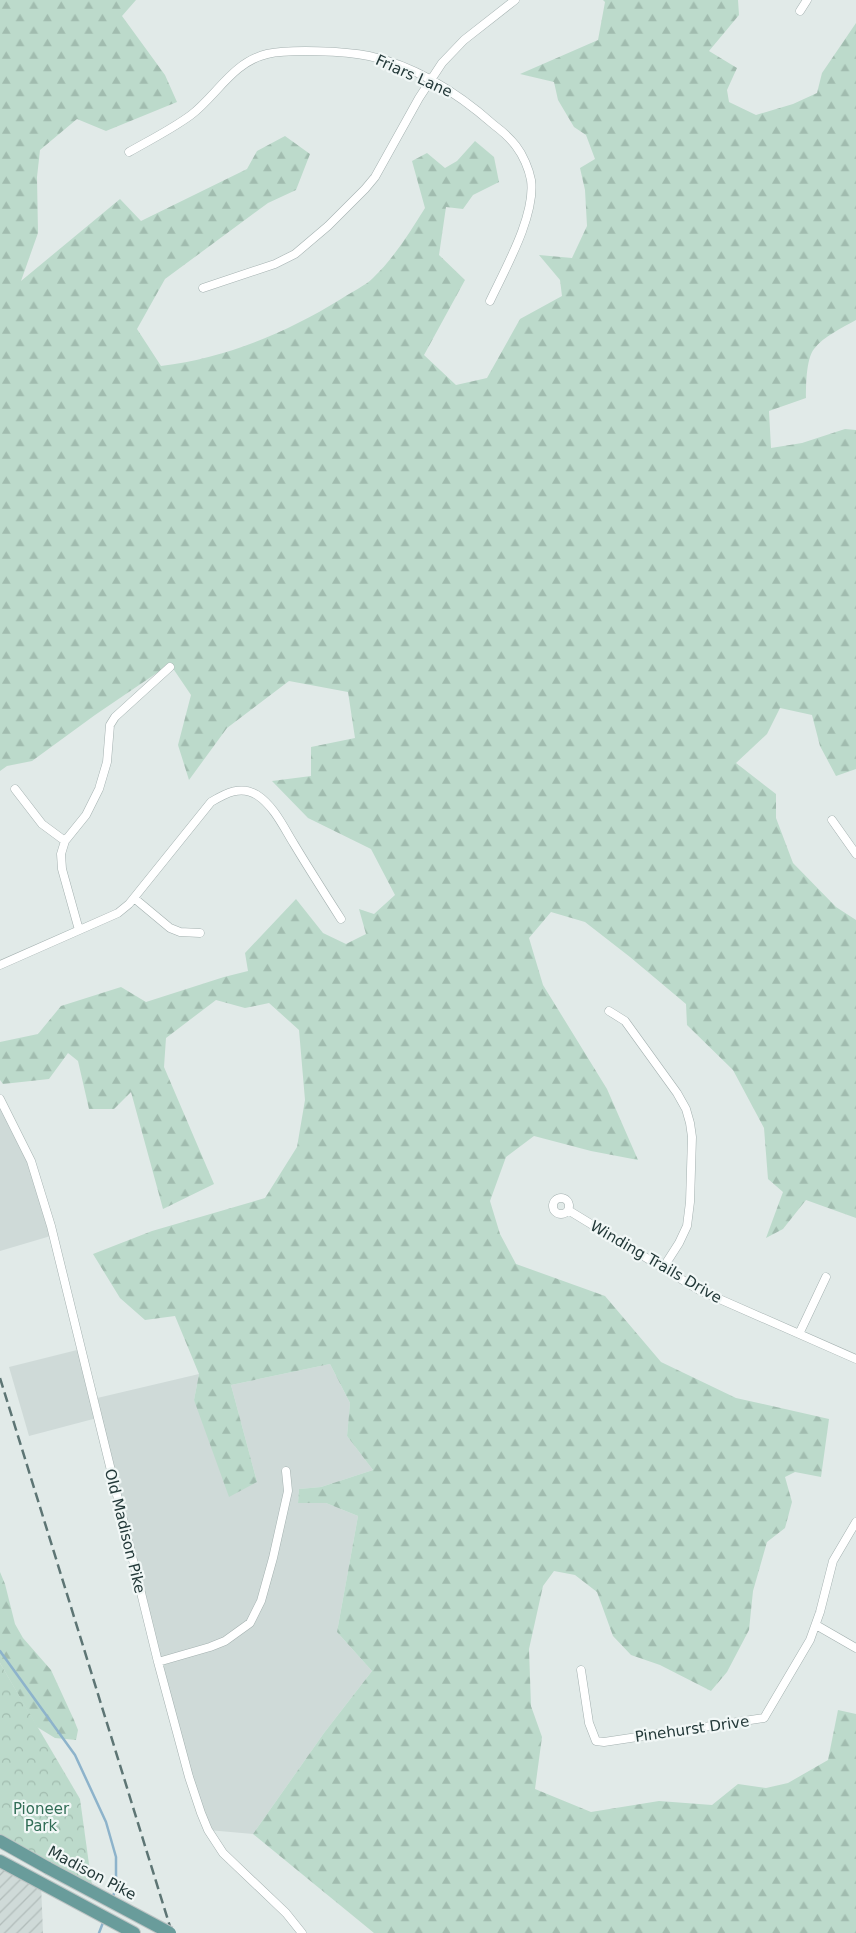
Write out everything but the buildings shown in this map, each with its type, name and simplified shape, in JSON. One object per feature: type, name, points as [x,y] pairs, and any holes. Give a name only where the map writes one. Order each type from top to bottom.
[{"type":"main road","name":"Madison Pike","points":[[0,1841],[170,1933]]},
{"type":"main road","points":[[0,1861],[134,1933]]},
{"type":"street","points":[[203,288],[275,264],[295,254],[328,226],[366,189],[375,177],[419,98],[442,63],[464,40],[515,0]]},
{"type":"street","points":[[800,11],[807,0]]},
{"type":"street","name":"Friars Lane","points":[[130,152],[190,116],[238,68],[265,54],[283,51],[368,56],[391,63],[450,91],[473,107],[507,136],[516,146],[527,166],[532,189],[526,219],[490,301]]},
{"type":"street","points":[[79,930],[62,869],[61,854],[65,841],[86,815],[99,789],[107,762],[110,725],[115,717],[170,667]]},
{"type":"street","points":[[15,790],[42,824],[65,841]]},
{"type":"street","points":[[0,964],[118,913],[134,898],[211,802],[236,790],[248,791],[258,796],[274,813],[340,919]]},
{"type":"street","points":[[832,820],[856,854]]},
{"type":"street","points":[[134,898],[170,928],[180,932],[200,933]]},
{"type":"street","points":[[609,1011],[625,1021],[677,1093],[690,1123],[692,1137],[690,1202],[687,1226],[663,1268]]},
{"type":"street","name":"Old Madison Pike","points":[[0,1099],[31,1161],[51,1226],[158,1662],[189,1777],[201,1813],[208,1830],[223,1853],[286,1913],[302,1933]]},
{"type":"street","name":"Winding Trails Drive","points":[[568,1210],[712,1297],[856,1359]]},
{"type":"street","points":[[799,1334],[826,1277]]},
{"type":"street","points":[[158,1662],[224,1642],[250,1623],[261,1601],[273,1558],[288,1491],[286,1471]]},
{"type":"street","name":"Pinehurst Drive","points":[[581,1670],[589,1723],[596,1741],[604,1742],[764,1718],[810,1640],[816,1626],[833,1561],[856,1522]]},
{"type":"street","points":[[816,1626],[856,1648]]},
{"type":"shaded area","points":[[0,1099],[16,1128],[54,1235],[0,1251]]},
{"type":"shaded area","points":[[81,1349],[93,1399],[199,1374],[194,1400],[257,1482],[231,1385],[330,1364],[350,1403],[347,1436],[373,1470],[321,1487],[299,1489],[298,1503],[326,1503],[358,1516],[337,1632],[372,1671],[324,1733],[253,1834],[208,1830],[201,1813],[97,1418],[29,1436],[9,1367]]},
{"type":"shaded area","points":[[0,1861],[41,1884],[43,1933],[0,1933]]},
{"type":"green space","points":[[0,0],[136,0],[122,16],[165,75],[177,102],[106,131],[77,119],[40,150],[37,177],[38,233],[21,281],[120,199],[141,221],[247,169],[257,151],[285,136],[310,154],[296,190],[268,203],[165,279],[137,329],[161,366],[209,357],[232,350],[299,323],[370,281],[395,253],[425,208],[412,161],[427,153],[445,168],[457,161],[475,141],[494,157],[499,182],[473,195],[463,209],[446,207],[439,255],[465,280],[424,355],[456,385],[487,378],[520,319],[562,296],[560,280],[539,255],[572,258],[587,226],[585,190],[580,168],[595,159],[586,135],[574,127],[558,100],[554,82],[520,74],[598,40],[605,2],[603,0],[738,0],[739,15],[709,51],[737,68],[727,90],[729,102],[756,115],[793,104],[817,93],[822,73],[856,23],[856,320],[828,336],[811,353],[806,380],[806,398],[769,411],[771,448],[802,443],[845,429],[856,430],[856,769],[836,776],[820,746],[812,715],[780,708],[767,734],[736,763],[776,794],[776,818],[793,863],[836,907],[856,920],[856,1218],[806,1200],[783,1229],[766,1238],[783,1192],[768,1179],[764,1128],[733,1070],[687,1025],[686,1004],[585,922],[551,912],[529,938],[543,985],[607,1089],[638,1160],[591,1151],[534,1136],[506,1157],[490,1201],[500,1234],[516,1264],[605,1296],[661,1362],[736,1398],[829,1419],[821,1477],[795,1472],[785,1477],[792,1502],[785,1528],[767,1542],[753,1591],[749,1630],[727,1672],[711,1691],[660,1665],[631,1655],[613,1636],[597,1592],[575,1575],[554,1571],[543,1586],[529,1649],[531,1706],[542,1737],[535,1789],[591,1812],[659,1801],[712,1805],[738,1784],[766,1788],[788,1783],[828,1760],[838,1710],[856,1714],[856,1933],[374,1933],[253,1834],[324,1733],[372,1671],[337,1632],[358,1516],[326,1503],[298,1503],[299,1489],[321,1487],[373,1470],[347,1436],[350,1403],[330,1364],[231,1385],[257,1482],[229,1497],[194,1400],[199,1374],[175,1316],[145,1320],[120,1298],[93,1254],[152,1231],[265,1198],[297,1147],[305,1100],[299,1030],[269,1003],[245,1008],[216,1000],[166,1038],[164,1067],[214,1184],[163,1209],[131,1092],[114,1109],[89,1109],[78,1061],[68,1053],[49,1079],[3,1084],[0,1080],[0,1042],[38,1034],[61,1006],[121,987],[146,1002],[248,971],[245,953],[296,899],[323,933],[346,944],[366,934],[359,909],[374,914],[395,895],[371,849],[308,818],[272,781],[311,776],[311,747],[355,738],[348,692],[289,681],[227,728],[189,780],[178,745],[191,695],[170,664],[32,761],[7,766],[0,771]]},
{"type":"green space","points":[[0,1572],[15,1624],[23,1638],[51,1670],[78,1730],[76,1740],[55,1738],[37,1727],[0,1663]]},
{"type":"green space","name":"Pioneer Park","points":[[0,1663],[80,1799],[92,1886],[0,1841]]},
{"type":"waterway","points":[[0,1651],[75,1755],[106,1822],[116,1857],[116,1888],[112,1899]]},
{"type":"waterway","points":[[99,1933],[104,1920]]},
{"type":"railway","points":[[0,1378],[172,1933]]}]
